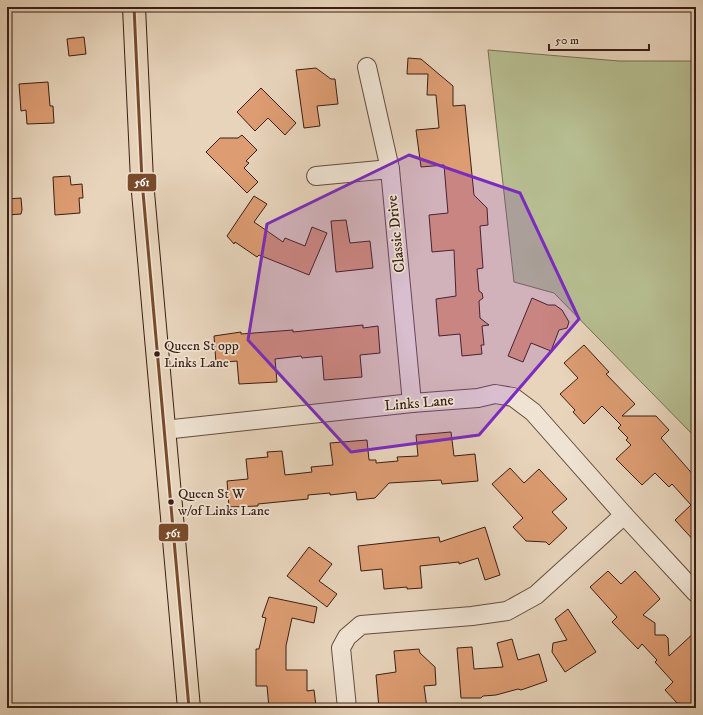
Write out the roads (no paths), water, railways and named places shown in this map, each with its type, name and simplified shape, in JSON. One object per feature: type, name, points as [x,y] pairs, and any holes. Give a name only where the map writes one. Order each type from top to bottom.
[{"type":"main road","points":[[134,7],[142,181],[189,708]]},
{"type":"street","name":"Classic Drive","points":[[367,67],[390,168],[412,403]]},
{"type":"street","points":[[316,176],[390,168]]},
{"type":"street","name":"Links Lane","points":[[164,430],[412,403],[478,398],[495,394],[513,397],[533,412],[624,515],[696,593]]},
{"type":"street","points":[[347,708],[341,648],[346,637],[361,625],[472,616],[507,611],[536,595],[624,515]]},
{"type":"place","name":"Queen St opp Links Lane","points":[[157,354]]},
{"type":"place","name":"Queen St W w/of Links Lane","points":[[171,502]]}]
